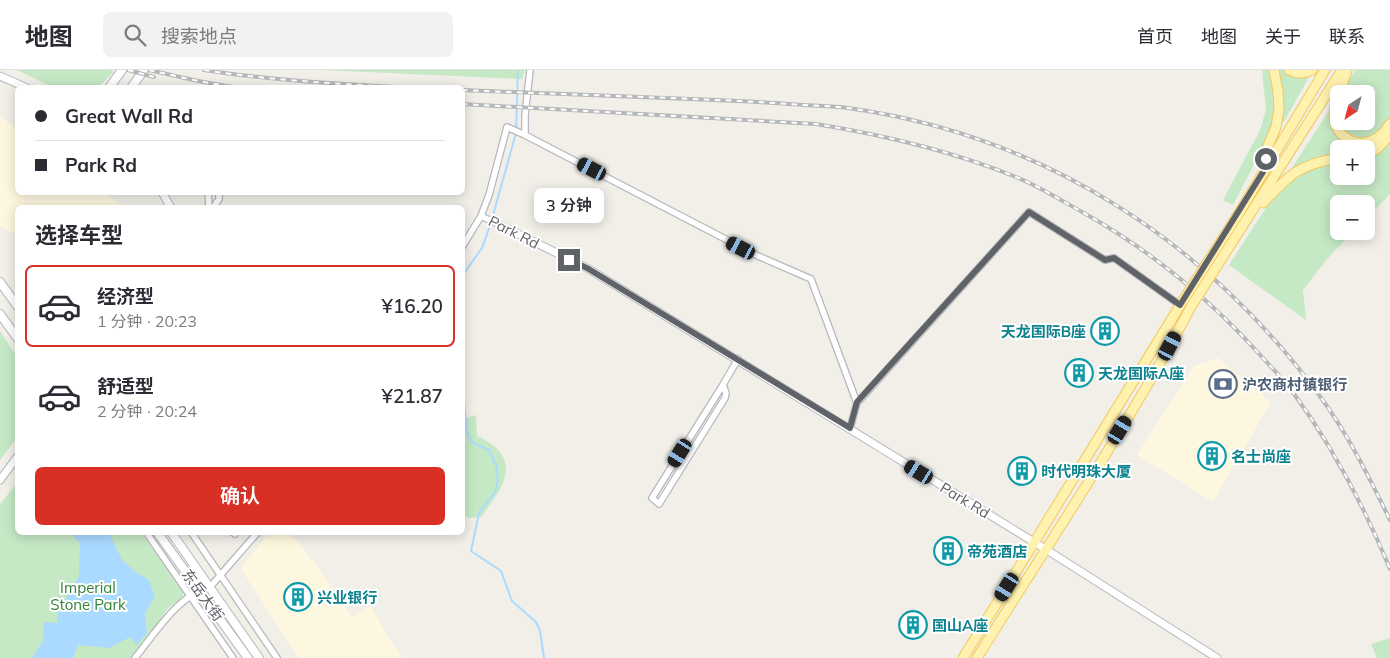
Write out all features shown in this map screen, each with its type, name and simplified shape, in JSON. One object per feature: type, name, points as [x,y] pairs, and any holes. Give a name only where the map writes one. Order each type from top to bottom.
[{"type":"main road","points":[[111,85],[122,70]]},
{"type":"main road","points":[[133,85],[144,70]]},
{"type":"main road","points":[[1263,172],[1268,146],[1276,127],[1279,109],[1274,70]]},
{"type":"main road","points":[[1289,70],[1306,73],[1312,70]]},
{"type":"main road","points":[[963,658],[1182,302],[1239,213],[1325,70]]},
{"type":"main road","points":[[978,658],[1047,550],[1170,346],[1192,305],[1342,70]]},
{"type":"main road","points":[[1347,70],[1336,99],[1334,117],[1337,127],[1342,134],[1356,143],[1366,142],[1374,140],[1385,132],[1390,124]]},
{"type":"main road","points":[[1375,150],[1390,135]]},
{"type":"main road","points":[[1247,219],[1293,173],[1304,166],[1330,160]]},
{"type":"main road","points":[[0,282],[15,303]]},
{"type":"main road","points":[[0,314],[15,335]]},
{"type":"main road","name":"东岳大街","points":[[160,535],[248,658]]},
{"type":"main road","name":"东岳大街","points":[[173,535],[260,658]]},
{"type":"street","points":[[522,134],[530,70]]},
{"type":"street","points":[[0,76],[20,85]]},
{"type":"street","points":[[483,217],[507,127],[758,256],[811,279],[857,402]]},
{"type":"street","points":[[850,428],[857,402],[1029,212],[1105,260],[1114,258],[1182,302]]},
{"type":"street","name":"Park Rd","points":[[465,243],[483,217],[587,268],[850,428],[1217,658]]},
{"type":"street","points":[[723,385],[726,393],[725,398],[659,504],[652,498],[738,360]]},
{"type":"street","points":[[0,480],[15,460]]},
{"type":"street","points":[[148,535],[233,658]]},
{"type":"street","points":[[193,535],[220,577],[277,658]]},
{"type":"street","points":[[135,658],[163,623],[190,596],[210,587],[255,535]]},
{"type":"shaded area","points":[[0,116],[15,127],[15,195],[107,195],[122,205],[15,205],[15,234],[0,227]]},
{"type":"shaded area","points":[[1218,358],[1271,402],[1213,502],[1137,455],[1194,366]]},
{"type":"shaded area","points":[[266,535],[292,535],[317,566],[352,617],[370,606],[402,658],[299,658],[241,569]]},
{"type":"green space","points":[[17,70],[110,70],[114,72],[100,85],[48,85]]},
{"type":"green space","points":[[323,70],[525,70],[522,79]]},
{"type":"green space","points":[[1262,70],[1313,70],[1286,118],[1260,153],[1233,205],[1223,200],[1260,130],[1266,110]]},
{"type":"green space","points":[[1355,70],[1390,70],[1390,194],[1375,210],[1375,195],[1330,195],[1330,240],[1345,240],[1327,259],[1303,290],[1306,320],[1229,265],[1330,109],[1330,130],[1375,130],[1375,85],[1346,85]]},
{"type":"green space","points":[[0,331],[15,354],[15,440],[0,460]]},
{"type":"green space","points":[[476,415],[477,436],[492,444],[501,453],[505,463],[506,473],[503,483],[481,517],[468,518],[465,516],[465,418]]},
{"type":"green space","name":"Imperial Stone Park","points":[[15,485],[15,535],[142,535],[184,591],[182,598],[168,608],[133,658],[0,658],[0,504]]},
{"type":"green space","points":[[1390,638],[1390,658],[1377,658],[1371,644]]},
{"type":"water","points":[[72,535],[110,535],[122,560],[137,573],[148,579],[155,596],[145,613],[147,633],[137,645],[130,637],[109,648],[78,645],[73,658],[32,658],[43,641],[44,622],[57,623],[57,614],[79,576],[80,543]]},
{"type":"waterway","points":[[492,219],[516,133],[518,70]]},
{"type":"waterway","points":[[465,272],[482,248],[491,223]]},
{"type":"waterway","points":[[465,413],[467,433],[473,443],[489,450],[496,465],[498,480],[495,492],[479,513],[471,551],[501,571],[512,601],[536,622],[540,631],[544,658]]},
{"type":"railway","points":[[128,70],[154,77]]},
{"type":"railway","points":[[149,70],[221,85]]},
{"type":"railway","points":[[204,70],[283,79],[367,85]]},
{"type":"railway","points":[[465,90],[738,101],[848,108],[919,122],[987,142],[1052,170],[1113,203],[1170,243],[1224,288],[1274,339],[1319,395],[1349,440],[1390,520]]},
{"type":"railway","points":[[465,104],[816,124],[867,133],[943,152],[992,168],[1033,185],[1109,228],[1156,260],[1222,315],[1262,357],[1292,391],[1334,455],[1347,477],[1390,569]]},
{"type":"place","name":"天龙国际B座","points":[[1105,331]]},
{"type":"place","name":"天龙国际A座","points":[[1079,373]]},
{"type":"place","name":"沪农商村镇银行","points":[[1223,384]]},
{"type":"place","name":"名士尚座","points":[[1212,456]]},
{"type":"place","name":"时代明珠大厦","points":[[1022,471]]},
{"type":"place","name":"帝苑酒店","points":[[948,551]]},
{"type":"place","name":"兴业银行","points":[[298,597]]},
{"type":"place","name":"国山A座","points":[[913,625]]},
{"type":"route","points":[[569,260],[587,268],[850,428],[857,402],[1029,212],[1105,260],[1114,258],[1180,305],[1239,213],[1263,172],[1266,159]]}]
